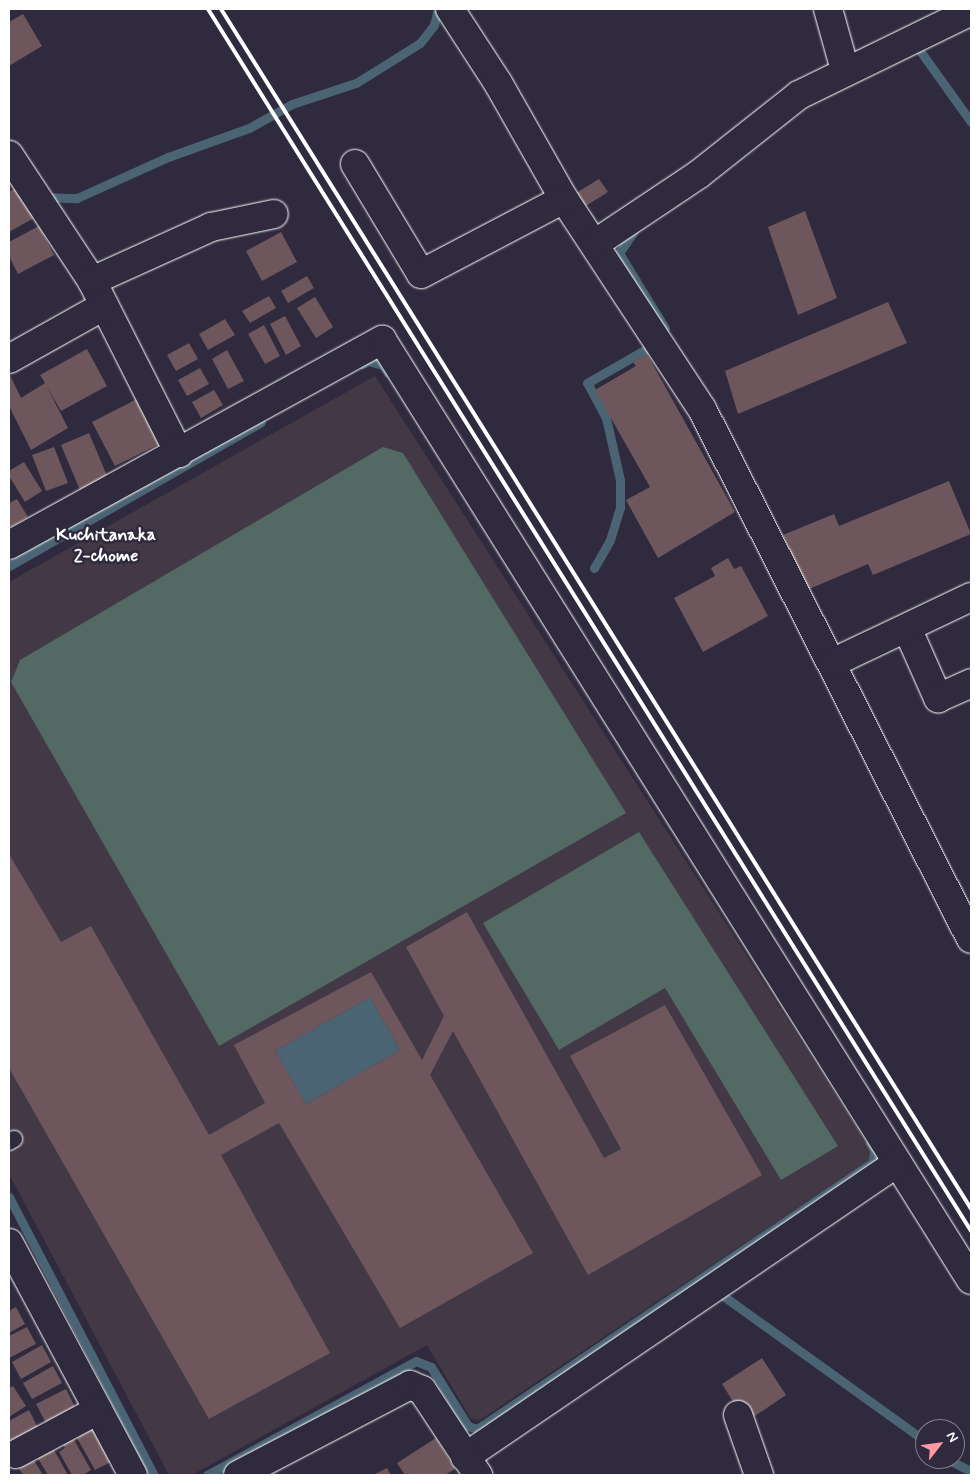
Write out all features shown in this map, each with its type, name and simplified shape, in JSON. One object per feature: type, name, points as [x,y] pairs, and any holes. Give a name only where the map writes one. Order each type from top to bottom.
[{"type":"street","points":[[450,9],[498,83],[564,199],[596,243],[702,410],[832,663],[961,895],[971,938]]},
{"type":"street","points":[[828,9],[845,70]]},
{"type":"street","points":[[596,243],[699,174],[799,95],[845,70],[971,11]]},
{"type":"street","points":[[9,155],[92,281],[179,453]]},
{"type":"street","points":[[355,164],[421,274],[564,199]]},
{"type":"street","points":[[92,281],[211,227],[274,214]]},
{"type":"street","points":[[9,359],[104,306]]},
{"type":"street","points":[[9,545],[382,340],[971,1280]]},
{"type":"street","points":[[832,663],[971,597]]},
{"type":"street","points":[[907,628],[938,698],[971,683]]},
{"type":"street","points":[[238,1475],[410,1385],[422,1390],[471,1466],[714,1288],[897,1163]]},
{"type":"street","points":[[9,1242],[133,1475]]},
{"type":"street","points":[[16,1454],[98,1410]]},
{"type":"street","points":[[738,1414],[759,1475]]},
{"type":"shaded area","points":[[375,376],[875,1156],[480,1420],[471,1419],[427,1345],[192,1475],[169,1475],[9,1174],[9,582]]},
{"type":"green space","points":[[383,447],[403,453],[626,813],[219,1046],[11,682],[20,660]]},
{"type":"green space","points":[[639,832],[838,1146],[781,1180],[665,988],[559,1050],[483,923]]},
{"type":"water","points":[[370,997],[400,1050],[306,1104],[275,1051]]},
{"type":"building","points":[[23,14],[42,46],[9,66],[9,22]]},
{"type":"building","points":[[599,179],[608,192],[584,207],[576,193]]},
{"type":"building","points":[[18,187],[34,218],[9,232],[9,192]]},
{"type":"building","points":[[805,211],[837,298],[798,315],[768,227]]},
{"type":"building","points":[[39,226],[54,255],[18,274],[9,256],[9,242]]},
{"type":"building","points":[[281,232],[297,262],[262,281],[246,251]]},
{"type":"building","points":[[307,276],[314,288],[288,303],[281,291]]},
{"type":"building","points":[[269,296],[276,308],[250,323],[242,311]]},
{"type":"building","points":[[315,297],[333,327],[316,338],[297,308]]},
{"type":"building","points":[[888,302],[907,343],[738,414],[725,371]]},
{"type":"building","points":[[285,316],[301,346],[286,355],[270,324]]},
{"type":"building","points":[[225,319],[235,335],[208,350],[199,334]]},
{"type":"building","points":[[264,325],[280,356],[265,364],[248,334]]},
{"type":"building","points":[[189,343],[198,359],[176,371],[167,355]]},
{"type":"building","points":[[87,349],[107,386],[61,411],[47,387],[68,428],[31,450],[9,406],[9,373],[21,398],[45,383],[40,375]]},
{"type":"building","points":[[227,350],[244,381],[228,389],[212,359]]},
{"type":"building","points":[[647,354],[735,512],[658,558],[626,500],[650,487],[595,390],[636,366],[633,362]]},
{"type":"building","points":[[200,368],[209,384],[187,396],[178,380]]},
{"type":"building","points":[[214,390],[223,405],[201,418],[192,402]]},
{"type":"building","points":[[139,398],[161,443],[115,466],[92,422]]},
{"type":"building","points":[[89,433],[108,478],[80,490],[61,445]]},
{"type":"building","points":[[54,447],[68,483],[46,491],[32,455]]},
{"type":"building","points":[[24,462],[42,491],[25,502],[9,476],[9,471]]},
{"type":"building","points":[[949,481],[971,534],[873,575],[868,564],[807,590],[783,535],[834,514],[839,526]]},
{"type":"building","points":[[17,499],[28,517],[9,528],[9,503]]},
{"type":"building","points":[[728,558],[734,569],[741,566],[768,616],[703,652],[674,598],[715,576],[711,568]]},
{"type":"building","points":[[9,854],[61,942],[91,926],[209,1135],[265,1103],[234,1045],[371,972],[422,1060],[444,1016],[406,947],[467,912],[604,1158],[621,1149],[570,1056],[665,1005],[762,1175],[588,1275],[453,1031],[430,1075],[533,1253],[400,1328],[279,1123],[221,1155],[330,1353],[209,1419],[9,1068]],"holes":[[[370,997],[400,1050],[306,1104],[275,1051]]]},
{"type":"building","points":[[16,1307],[25,1324],[9,1333],[9,1311]]},
{"type":"building","points":[[27,1327],[36,1344],[9,1358],[9,1336]]},
{"type":"building","points":[[42,1345],[51,1362],[21,1379],[12,1362]]},
{"type":"building","points":[[762,1358],[786,1395],[746,1422],[722,1384]]},
{"type":"building","points":[[53,1366],[62,1383],[32,1399],[23,1383]]},
{"type":"building","points":[[13,1386],[26,1406],[9,1417],[9,1388]]},
{"type":"building","points":[[66,1389],[76,1409],[47,1425],[36,1404]]},
{"type":"building","points":[[29,1410],[39,1430],[9,1446],[9,1421]]},
{"type":"building","points":[[95,1428],[113,1461],[95,1470],[77,1438]]},
{"type":"building","points":[[73,1438],[91,1470],[83,1475],[72,1475],[59,1452],[65,1448],[63,1444]]},
{"type":"building","points":[[436,1438],[455,1469],[445,1475],[405,1475],[397,1463]]},
{"type":"building","points":[[53,1448],[68,1475],[48,1475],[37,1457]]},
{"type":"building","points":[[32,1457],[43,1475],[23,1475],[17,1465]]},
{"type":"building","points":[[387,1468],[391,1475],[373,1475]]},
{"type":"waterway","points":[[43,197],[77,198],[168,157],[249,128],[292,104],[356,83],[420,43],[434,25],[438,9]]},
{"type":"waterway","points":[[912,50],[918,48],[971,122]]},
{"type":"waterway","points":[[634,231],[619,253],[665,328]]},
{"type":"waterway","points":[[594,568],[610,540],[620,508],[620,480],[606,418],[587,383],[655,344]]},
{"type":"waterway","points":[[362,364],[368,361],[383,365],[388,373]]},
{"type":"waterway","points":[[9,566],[261,422]]},
{"type":"waterway","points":[[207,1475],[416,1361],[431,1367],[468,1426],[477,1429],[873,1162],[874,1150],[870,1143]]},
{"type":"waterway","points":[[9,1197],[154,1475]]},
{"type":"waterway","points":[[715,1290],[915,1434]]},
{"type":"waterway","points":[[965,1468],[971,1471]]},
{"type":"railway","points":[[208,9],[971,1231]]},
{"type":"railway","points":[[221,9],[971,1209]]},
{"type":"district","name":"Kuchitanaka 2-chome","points":[[106,546]]}]
